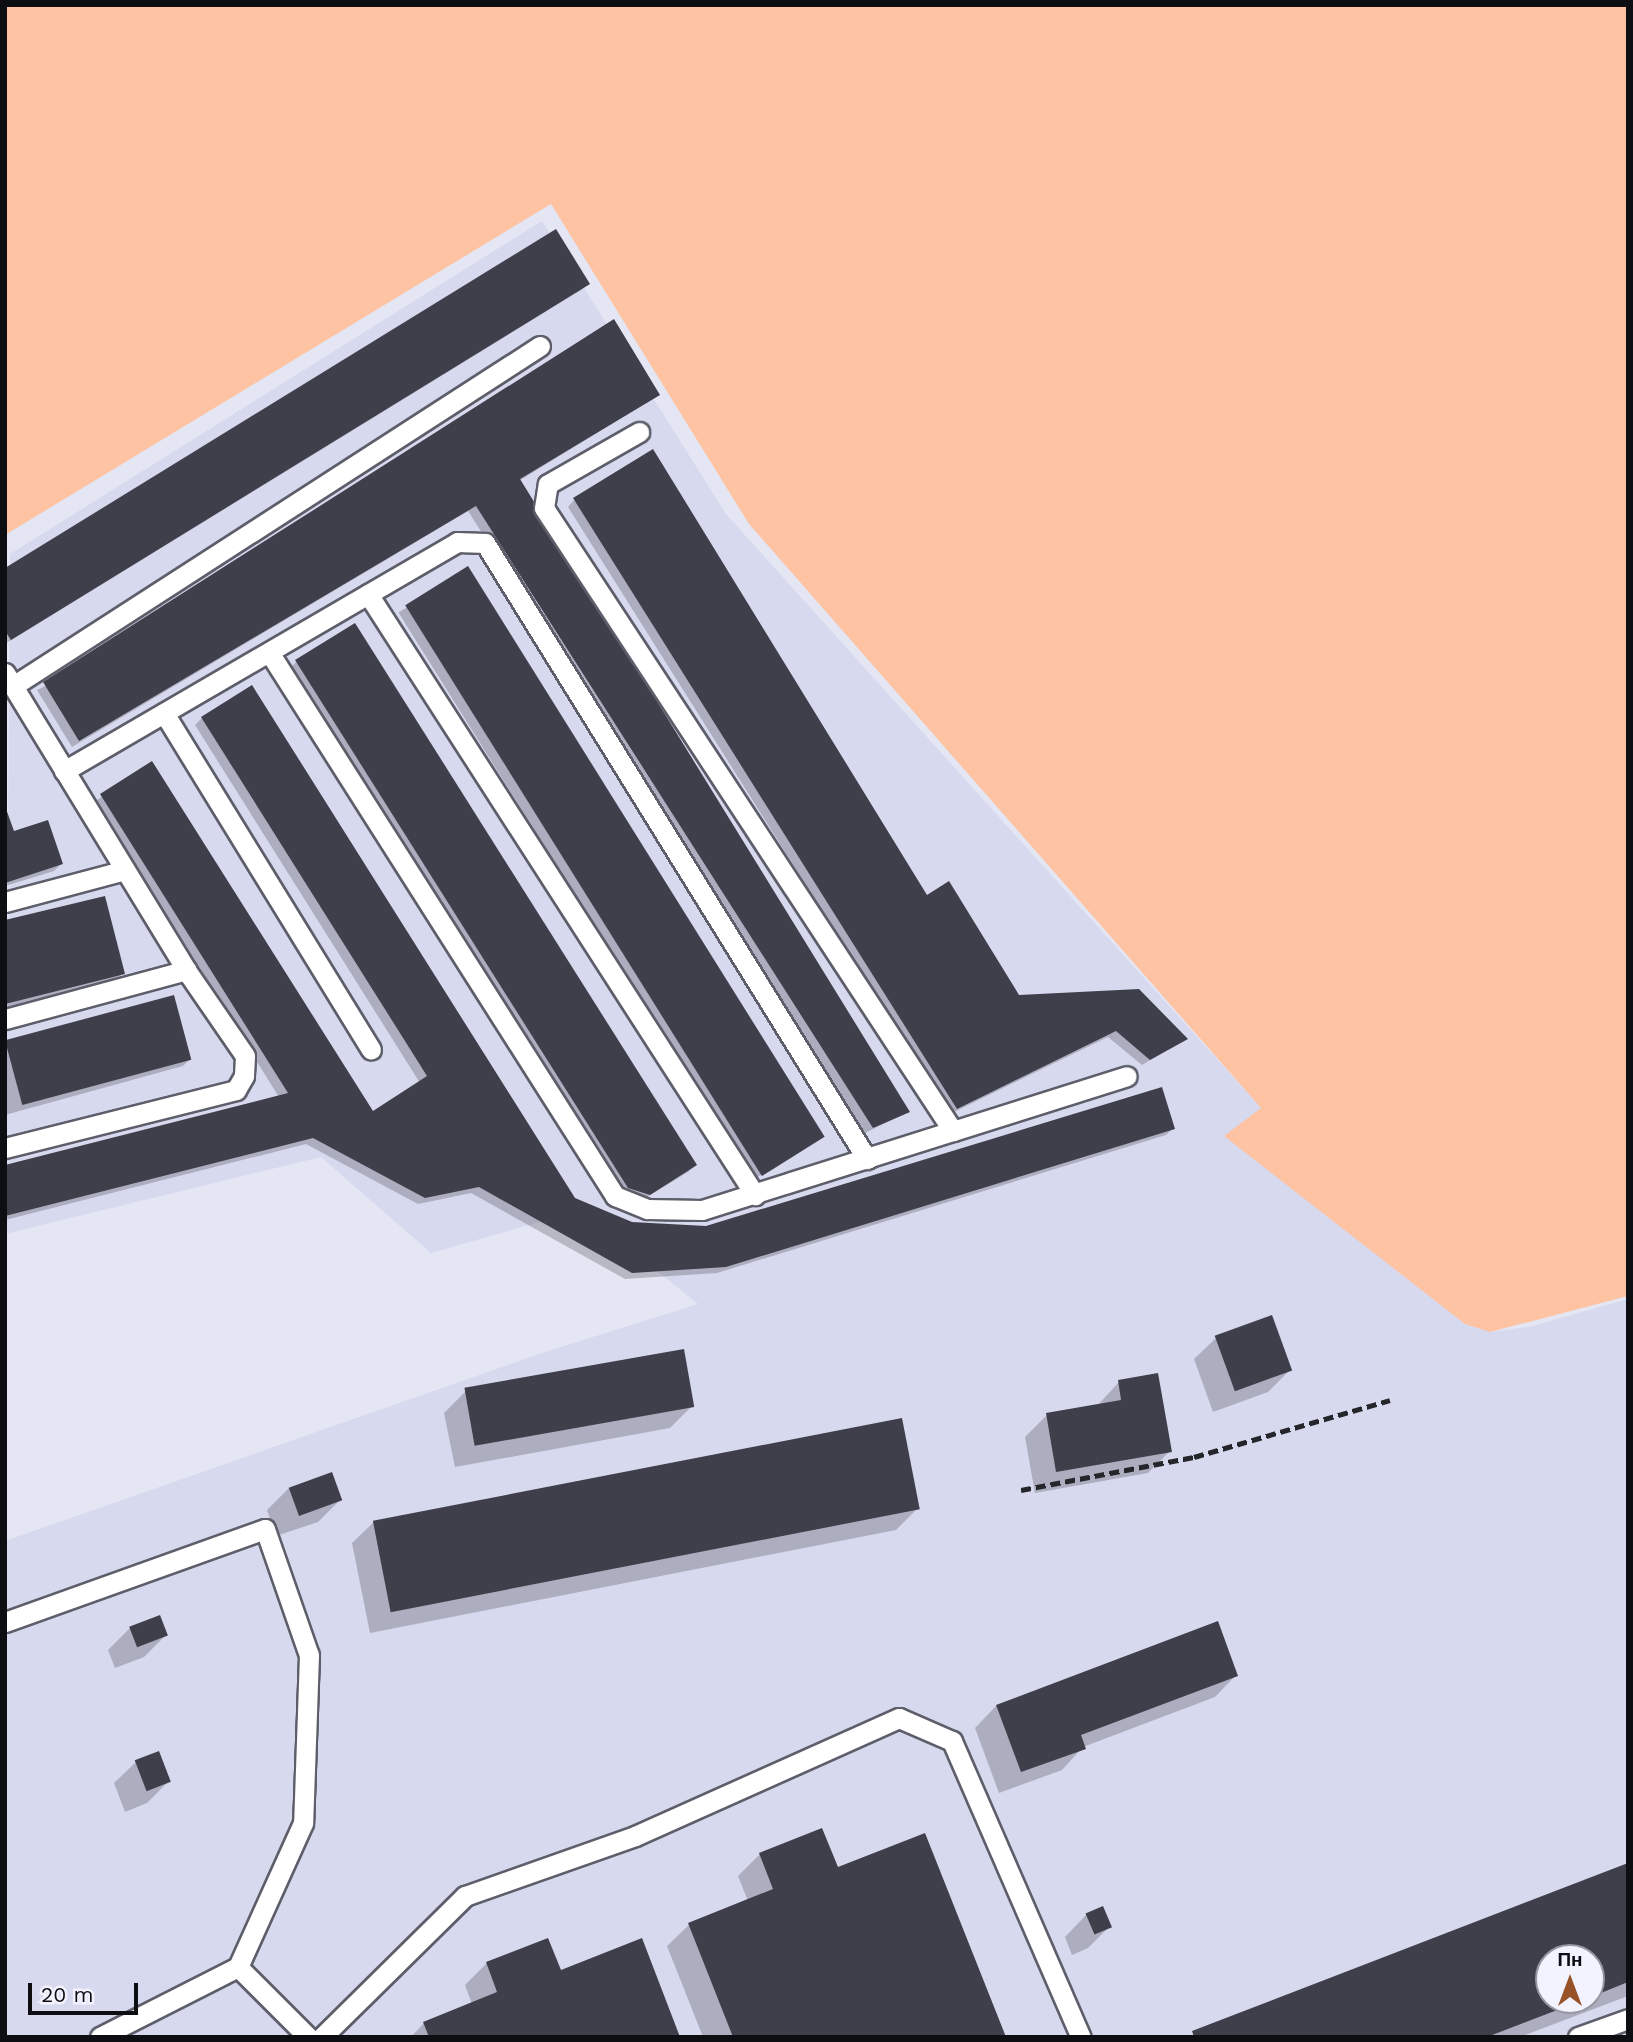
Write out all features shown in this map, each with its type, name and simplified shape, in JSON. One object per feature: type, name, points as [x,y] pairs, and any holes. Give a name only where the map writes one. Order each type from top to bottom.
[{"type":"lane","points":[[5,1149],[236,1090],[244,1076],[246,1056],[186,970],[9,680],[540,346]]},
{"type":"lane","points":[[639,432],[548,484],[544,508],[953,1131]]},
{"type":"lane","points":[[64,771],[457,542],[485,543],[867,1159]]},
{"type":"lane","points":[[368,594],[755,1195]]},
{"type":"lane","points":[[269,652],[615,1196],[646,1209],[702,1210],[1127,1076]]},
{"type":"lane","points":[[164,713],[372,1049]]},
{"type":"lane","points":[[5,902],[125,870]]},
{"type":"lane","points":[[5,1019],[186,970]]},
{"type":"lane","points":[[5,1622],[265,1529],[309,1655],[303,1823],[238,1967],[100,2037]]},
{"type":"lane","points":[[322,2037],[465,1896],[635,1836],[899,1718],[952,1741],[1081,2037]]},
{"type":"lane","points":[[238,1967],[308,2037]]},
{"type":"lane","points":[[1578,2037],[1628,2020]]},
{"type":"shaded area","points":[[5,5],[1628,5],[1628,1296],[1490,1332],[1465,1324],[1224,1136],[1261,1108],[749,524],[551,204],[5,535]]},
{"type":"shaded area","points":[[542,221],[726,514],[1262,1109],[1225,1136],[1490,1332],[1533,1326],[1628,1299],[1628,2037],[5,2037],[5,1541],[542,1353],[698,1304],[582,1210],[431,1253],[321,1157],[5,1234],[10,554]]},
{"type":"building","points":[[556,229],[590,284],[11,640],[5,631],[5,568]]},
{"type":"building","points":[[614,319],[660,395],[520,479],[910,1112],[873,1128],[476,506],[79,741],[43,682]]},
{"type":"building","points":[[653,449],[927,895],[949,881],[1019,995],[1139,989],[1188,1039],[1150,1060],[1116,1031],[957,1109],[573,498]]},
{"type":"building","points":[[468,566],[825,1137],[762,1176],[405,605]]},
{"type":"building","points":[[355,623],[697,1165],[650,1195],[628,1188],[295,660]]},
{"type":"building","points":[[252,685],[575,1198],[632,1222],[706,1226],[1162,1087],[1175,1129],[726,1267],[632,1273],[479,1187],[425,1198],[313,1138],[5,1216],[5,1165],[288,1093],[100,794],[152,761],[373,1111],[427,1076],[201,717]]},
{"type":"building","points":[[5,806],[14,831],[48,820],[63,864],[5,883]]},
{"type":"building","points":[[105,896],[125,974],[5,1004],[5,920]]},
{"type":"building","points":[[174,995],[191,1060],[22,1105],[5,1040]]},
{"type":"building","points":[[1272,1315],[1292,1370],[1235,1391],[1215,1336]]},
{"type":"building","points":[[684,1349],[694,1407],[475,1446],[464,1388]]},
{"type":"building","points":[[1158,1373],[1172,1452],[1056,1472],[1046,1413],[1121,1400],[1118,1380]]},
{"type":"building","points":[[902,1418],[920,1509],[391,1612],[373,1521]]},
{"type":"building","points":[[332,1472],[342,1500],[299,1516],[289,1488]]},
{"type":"building","points":[[160,1615],[168,1636],[137,1647],[129,1627]]},
{"type":"building","points":[[1218,1621],[1238,1676],[1081,1735],[1086,1749],[1021,1772],[996,1705]]},
{"type":"building","points":[[159,1751],[171,1782],[147,1791],[135,1760]]},
{"type":"building","points":[[822,1828],[838,1867],[925,1833],[1006,2037],[733,2037],[688,1923],[773,1889],[759,1853]]},
{"type":"building","points":[[1628,1863],[1628,1982],[1605,1991],[1605,1944],[1535,1944],[1535,2014],[1546,2014],[1487,2037],[1194,2037],[1192,2031]]},
{"type":"building","points":[[1103,1906],[1112,1927],[1094,1935],[1086,1913]]},
{"type":"building","points":[[548,1938],[561,1970],[642,1938],[680,2037],[429,2037],[423,2022],[497,1992],[486,1962]]},
{"type":"railway","points":[[1021,1490],[1194,1457],[1390,1400]]}]
